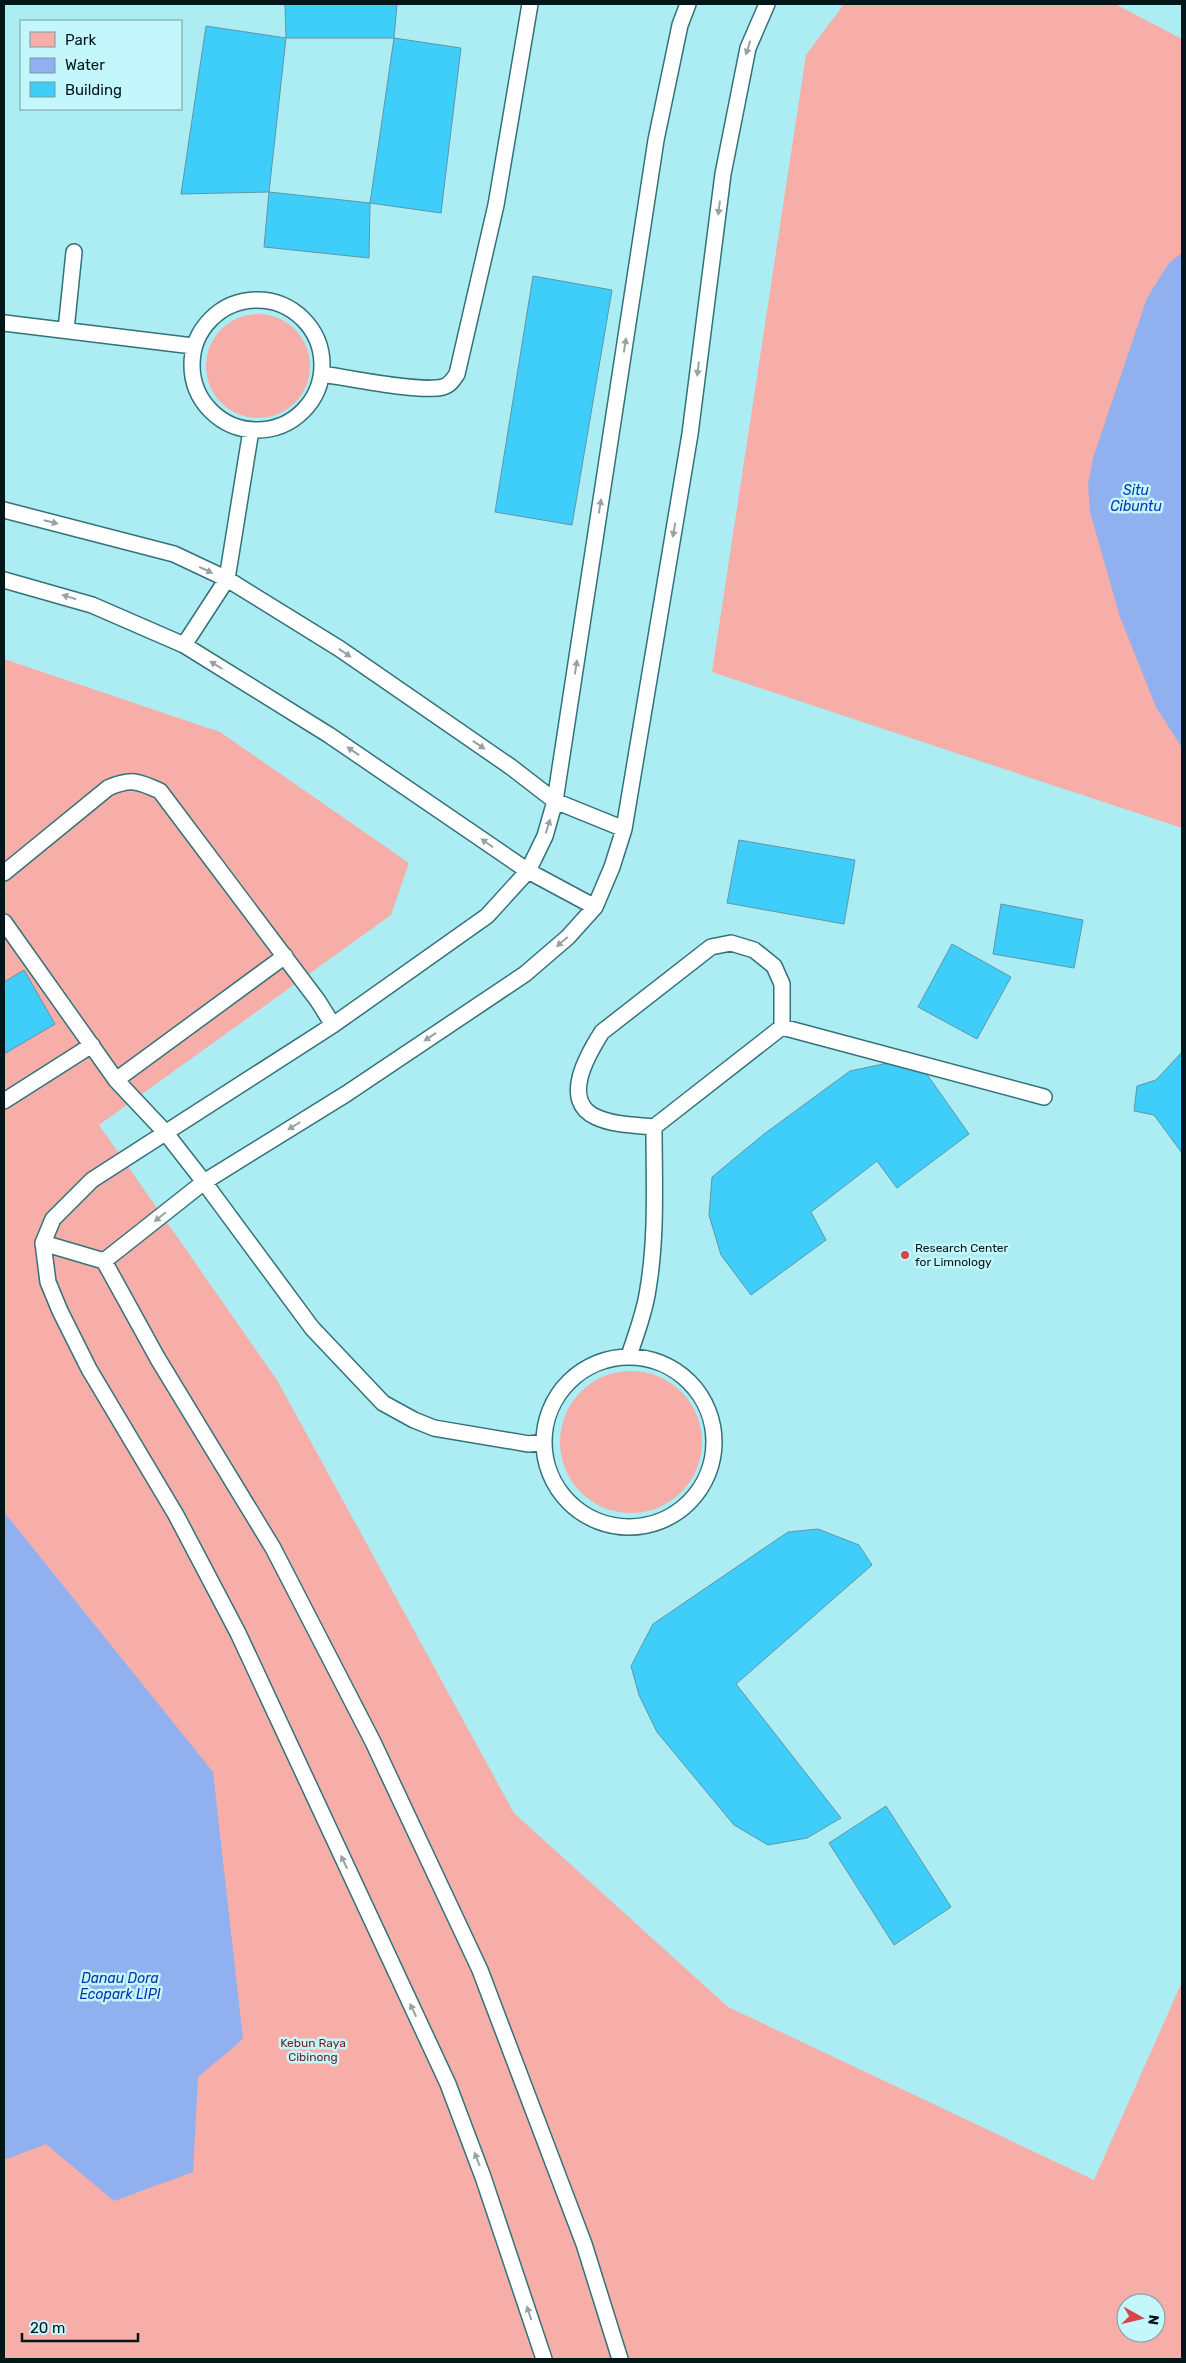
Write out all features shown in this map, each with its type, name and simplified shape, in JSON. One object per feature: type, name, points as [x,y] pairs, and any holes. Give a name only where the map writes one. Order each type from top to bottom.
[{"type":"lane","points":[[322,374],[424,388],[443,387],[451,383],[457,374],[496,205],[530,4]]},
{"type":"lane","points":[[544,2359],[483,2177],[448,2084],[238,1633],[176,1515],[89,1369],[60,1311],[48,1282],[43,1242],[52,1218],[92,1180],[333,1025],[487,916],[528,871],[545,836],[556,801],[656,140],[680,25],[688,4]]},
{"type":"lane","points":[[104,1262],[204,1182],[346,1094],[525,974],[568,937],[595,907],[612,867],[624,828],[690,434],[723,174],[748,48],[767,4]]},
{"type":"lane","points":[[66,330],[74,252]]},
{"type":"lane","points":[[251,299],[270,300],[289,307],[305,319],[315,336],[322,354],[322,374],[316,393],[305,410],[289,422],[271,429],[251,430],[229,425],[210,411],[197,392],[191,370],[193,346],[202,328],[215,314],[232,304],[251,299]]},
{"type":"lane","points":[[4,323],[193,346]]},
{"type":"lane","points":[[184,646],[227,580],[251,430]]},
{"type":"lane","points":[[4,510],[174,554],[227,580],[340,649],[511,767],[556,801],[624,828]]},
{"type":"lane","points":[[4,580],[92,605],[184,646],[329,735],[528,871],[595,907]]},
{"type":"lane","points":[[4,873],[108,788],[124,781],[139,782],[160,791],[285,956],[333,1025]]},
{"type":"lane","points":[[4,922],[116,1080],[165,1132],[312,1328],[383,1403],[414,1420],[434,1428],[529,1444],[544,1442]]},
{"type":"lane","points":[[731,943],[754,950],[774,966],[782,984],[782,1027],[654,1127],[615,1122],[595,1117],[582,1105],[578,1092],[582,1073],[590,1050],[602,1032],[712,947],[731,943]]},
{"type":"lane","points":[[116,1080],[285,956]]},
{"type":"lane","points":[[782,1027],[1044,1096]]},
{"type":"lane","points":[[4,1101],[92,1045]]},
{"type":"lane","points":[[629,1356],[642,1319],[649,1281],[655,1212],[654,1127]]},
{"type":"lane","points":[[43,1242],[104,1262],[158,1359],[274,1548],[373,1742],[480,1970],[584,2244],[620,2359]]},
{"type":"lane","points":[[629,1356],[647,1358],[666,1364],[682,1374],[696,1387],[706,1404],[713,1422],[712,1460],[707,1478],[697,1495],[683,1509],[667,1519],[649,1526],[630,1528],[611,1526],[593,1520],[576,1510],[563,1496],[553,1480],[546,1461],[544,1442],[550,1410],[568,1382],[596,1363],[629,1356]]},
{"type":"green space","points":[[844,4],[1115,4],[1182,39],[1182,828],[712,672],[806,55]]},
{"type":"green space","points":[[258,314],[278,318],[295,329],[306,346],[310,366],[306,386],[295,403],[278,414],[258,418],[238,414],[221,403],[210,386],[206,366],[210,346],[221,329],[238,318]]},
{"type":"green space","name":"Kebun Raya Cibinong","points":[[4,659],[220,732],[409,863],[391,915],[99,1125],[277,1380],[514,1813],[728,2007],[1094,2180],[1182,1982],[1182,2359],[4,2359]]},
{"type":"green space","points":[[631,1371],[658,1377],[670,1383],[681,1392],[690,1403],[696,1415],[702,1442],[696,1469],[690,1481],[681,1492],[670,1501],[658,1507],[631,1513],[604,1507],[592,1501],[581,1492],[572,1481],[566,1469],[560,1442],[566,1415],[572,1403],[581,1392],[592,1383],[604,1377]]},
{"type":"water","name":"Situ Cibuntu","points":[[1182,253],[1182,748],[1156,707],[1120,617],[1090,512],[1088,484],[1093,458],[1147,298],[1169,263]]},
{"type":"water","name":"Danau Dora Ecopark LIPI","points":[[4,1512],[213,1772],[243,2039],[198,2077],[193,2172],[114,2201],[46,2144],[4,2160]]},
{"type":"building","points":[[285,4],[397,4],[394,38],[286,38]]},
{"type":"building","points":[[206,26],[286,38],[269,192],[181,194]]},
{"type":"building","points":[[394,38],[461,48],[441,213],[370,203]]},
{"type":"building","points":[[269,192],[370,203],[369,258],[264,247]]},
{"type":"building","points":[[533,276],[612,290],[572,525],[495,512]]},
{"type":"building","points":[[739,840],[855,860],[844,924],[727,903]]},
{"type":"building","points":[[1001,904],[1083,920],[1074,968],[993,954]]},
{"type":"building","points":[[952,944],[1011,977],[977,1039],[918,1007]]},
{"type":"building","points":[[24,970],[55,1024],[4,1054],[4,982]]},
{"type":"building","points":[[1182,1052],[1182,1153],[1154,1115],[1134,1111],[1137,1086],[1156,1080]]},
{"type":"building","points":[[888,1063],[926,1073],[969,1134],[897,1188],[877,1161],[811,1212],[826,1240],[751,1295],[721,1255],[709,1215],[712,1177],[764,1134],[850,1071]]},
{"type":"building","points":[[818,1529],[859,1545],[872,1565],[736,1684],[841,1818],[807,1838],[768,1845],[734,1825],[657,1732],[639,1695],[631,1666],[653,1624],[788,1532]]},
{"type":"building","points":[[886,1806],[951,1907],[894,1945],[829,1843]]},
{"type":"place","name":"Research Center for Limnology","points":[[905,1255]]}]
